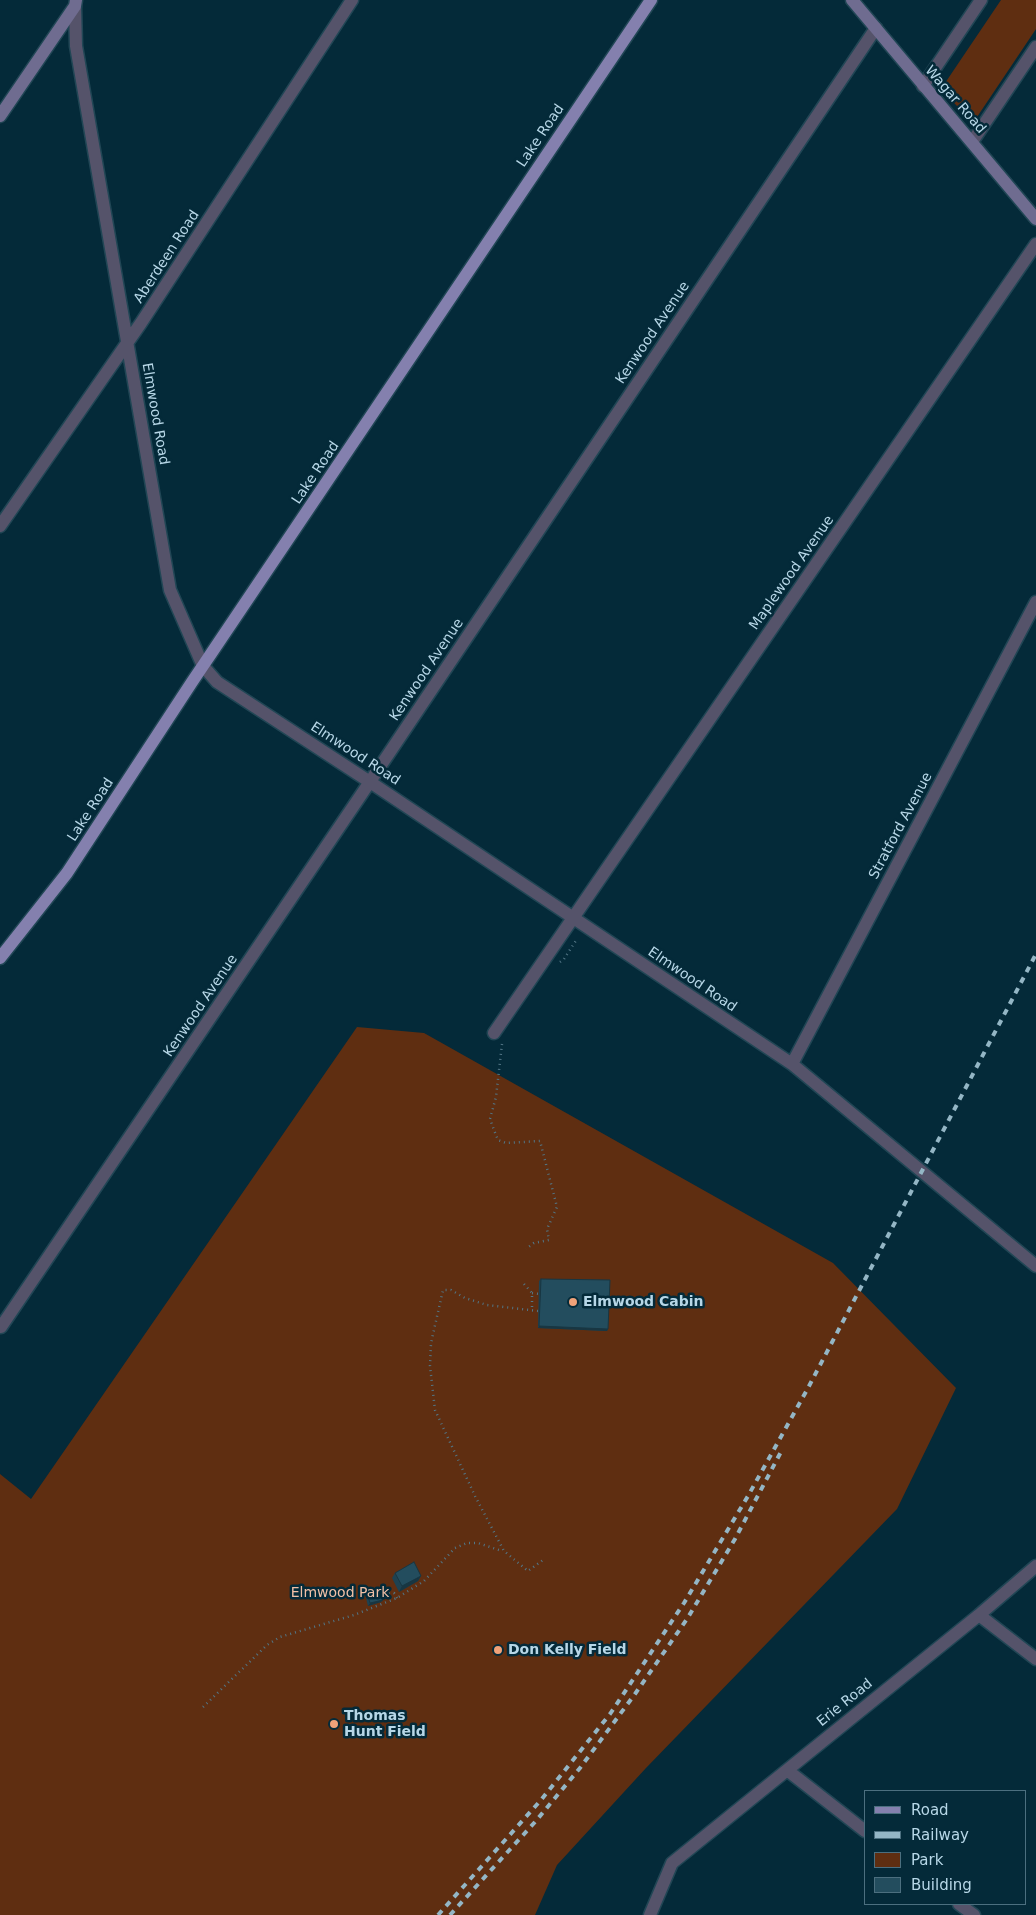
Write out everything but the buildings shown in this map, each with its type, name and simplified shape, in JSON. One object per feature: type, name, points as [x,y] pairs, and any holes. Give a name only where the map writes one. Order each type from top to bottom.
[{"type":"main road","name":"Lake Road","points":[[0,958],[66,874],[203,666],[651,0]]},
{"type":"street","name":"Aberdeen Road","points":[[0,526],[128,341],[352,0]]},
{"type":"street","name":"Wagar Road","points":[[852,0],[1036,218]]},
{"type":"street","points":[[923,86],[981,0]]},
{"type":"street","name":"Elmwood Road","points":[[75,3],[76,46],[170,590],[203,666],[217,682],[792,1064],[1034,1259]]},
{"type":"street","points":[[0,116],[75,3]]},
{"type":"street","name":"Kenwood Avenue","points":[[1,1326],[370,782],[876,28]]},
{"type":"street","points":[[972,142],[1036,47]]},
{"type":"street","name":"Maplewood Avenue","points":[[499,1036],[572,918],[1036,244]]},
{"type":"street","name":"Stratford Avenue","points":[[792,1064],[1036,602]]},
{"type":"street","name":"Erie Road","points":[[650,1915],[672,1864],[979,1615],[1036,1566]]},
{"type":"street","points":[[979,1615],[1036,1659]]},
{"type":"street","points":[[787,1770],[864,1829]]},
{"type":"street","points":[[960,1905],[974,1915]]},
{"type":"path","points":[[558,963],[564,959],[576,940]]},
{"type":"path","points":[[499,1036],[497,1088],[490,1119],[498,1140],[506,1142],[540,1141],[556,1207],[547,1229],[549,1240],[534,1243],[526,1249]]},
{"type":"path","points":[[524,1284],[532,1293],[539,1294]]},
{"type":"path","points":[[538,1311],[487,1305],[465,1298],[451,1290],[444,1290],[432,1342],[430,1366],[435,1410],[475,1496],[504,1551],[528,1571],[543,1560]]},
{"type":"path","points":[[532,1293],[532,1310]]},
{"type":"path","points":[[203,1708],[267,1645],[280,1637],[354,1615],[397,1598],[424,1581],[455,1548],[467,1543],[478,1543],[504,1551]]},
{"type":"path","points":[[379,1595],[394,1593],[397,1598]]},
{"type":"green space","points":[[1001,0],[1036,0],[1036,29],[973,123],[941,89]]},
{"type":"green space","name":"Elmwood Park","points":[[357,1027],[424,1033],[833,1263],[956,1388],[897,1509],[646,1768],[557,1865],[535,1915],[0,1915],[0,1474],[31,1499]]},
{"type":"railway","points":[[438,1915],[541,1800],[610,1714],[684,1603],[748,1496],[808,1388],[1036,954]]},
{"type":"railway","points":[[450,1915],[535,1822],[580,1768],[635,1694],[687,1619],[735,1539],[783,1448]]},
{"type":"place","name":"Elmwood Cabin","points":[[573,1302]]},
{"type":"place","name":"Don Kelly Field","points":[[498,1650]]},
{"type":"place","name":"Thomas Hunt Field","points":[[334,1724]]}]
